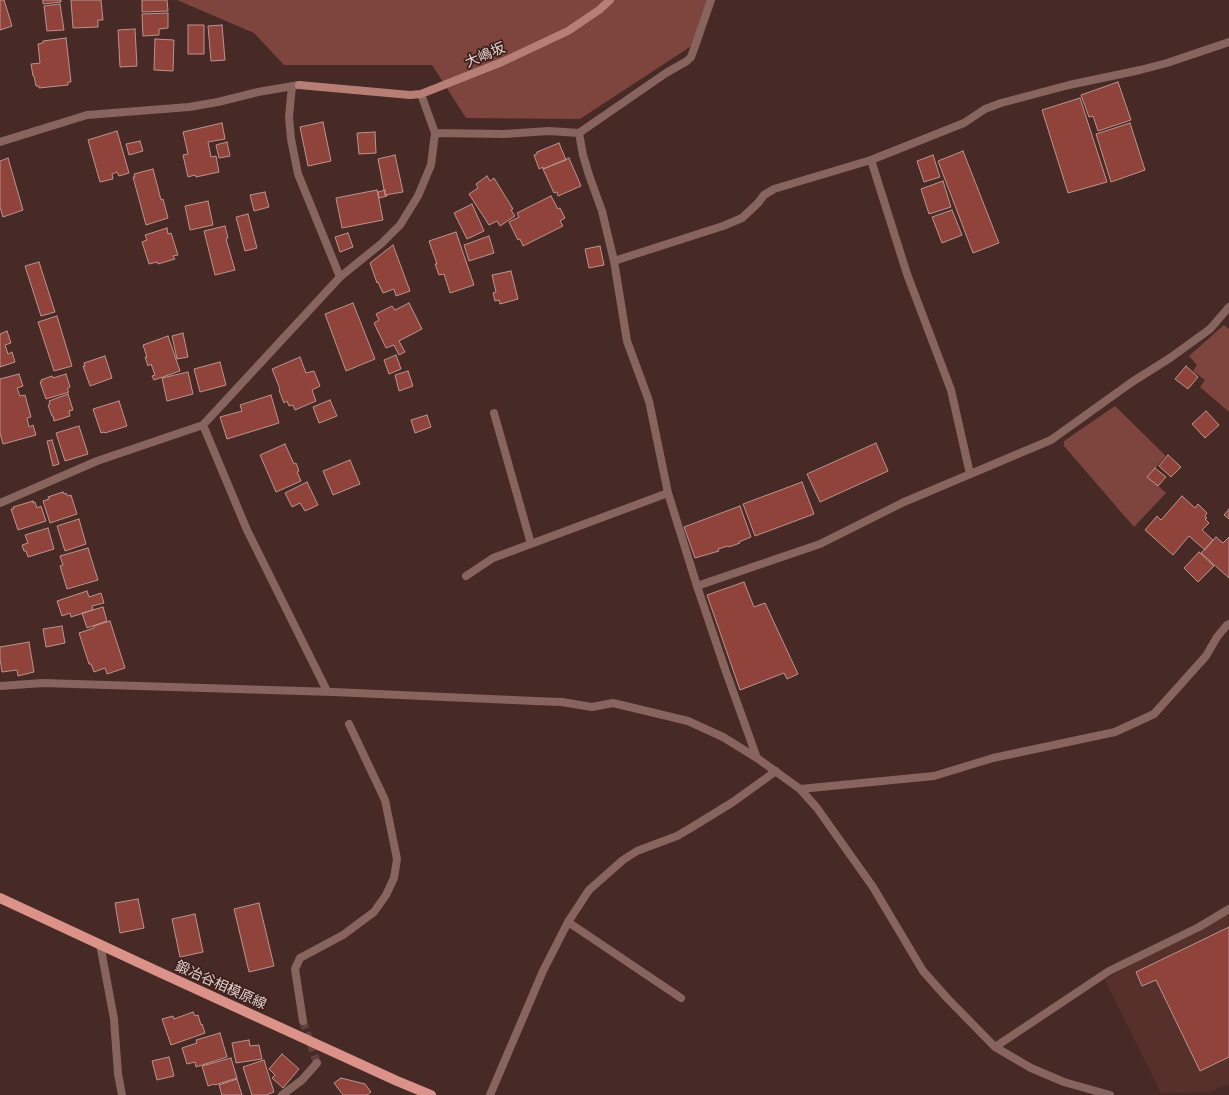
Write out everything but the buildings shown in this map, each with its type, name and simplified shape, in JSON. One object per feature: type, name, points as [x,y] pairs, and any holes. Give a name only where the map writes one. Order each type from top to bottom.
[{"type":"main road","name":"鍛冶谷相模原線","points":[[0,898],[334,1052],[431,1095]]},
{"type":"street","name":"大嶋坂","points":[[296,85],[410,95],[421,94],[502,62],[568,30],[599,10],[610,0]]},
{"type":"street","points":[[435,133],[504,134],[549,131],[579,133],[691,57],[711,0]]},
{"type":"street","points":[[614,261],[723,226],[742,218],[764,195],[774,189],[871,160],[964,123],[985,108],[1070,85],[1167,63],[1229,42]]},
{"type":"street","points":[[0,142],[87,115],[189,107],[296,85],[289,117],[291,139],[298,174],[340,278]]},
{"type":"street","points":[[0,502],[97,461],[203,424],[340,278],[382,243],[400,225],[418,196],[431,165],[435,133],[421,94]]},
{"type":"street","points":[[579,133],[583,155],[602,211],[614,261],[627,340],[649,401],[668,493],[697,586],[757,758]]},
{"type":"street","points":[[871,160],[907,274],[951,390],[970,474]]},
{"type":"street","points":[[697,586],[820,544],[904,502],[1051,440],[1210,329],[1229,307]]},
{"type":"street","points":[[494,413],[531,544]]},
{"type":"street","points":[[203,424],[248,530],[327,692]]},
{"type":"street","points":[[466,576],[493,558],[668,493]]},
{"type":"street","points":[[800,789],[934,776],[993,758],[1115,732],[1154,714],[1206,656],[1217,637],[1229,624]]},
{"type":"street","points":[[0,686],[43,684],[327,692],[562,702],[592,707],[613,703],[688,721],[723,737],[757,758],[800,789],[817,808],[873,887],[923,971],[995,1047],[1031,1068],[1058,1079],[1110,1095]]},
{"type":"street","points":[[303,1021],[295,968],[300,958],[343,935],[374,912],[386,895],[394,878],[397,858],[385,800],[349,724]]},
{"type":"street","points":[[490,1095],[543,971],[568,922],[589,890],[624,860],[637,851],[677,836],[690,829],[733,802],[776,771]]},
{"type":"street","points":[[995,1047],[1109,971],[1199,927],[1229,909]]},
{"type":"street","points":[[568,922],[681,998]]},
{"type":"street","points":[[100,944],[114,1019],[118,1074],[122,1095]]},
{"type":"street","points":[[282,1095],[302,1080],[317,1063]]},
{"type":"shaded area","points":[[177,0],[715,0],[699,41],[580,119],[466,118],[432,65],[284,65],[254,33]]},
{"type":"shaded area","points":[[1224,325],[1229,329],[1229,412],[1200,387],[1205,380],[1193,371],[1197,365],[1189,356]]},
{"type":"shaded area","points":[[1115,406],[1166,456],[1148,477],[1166,493],[1134,527],[1064,446],[1064,441]]},
{"type":"shaded area","points":[[1226,915],[1229,916],[1229,1085],[1209,1092],[1161,1093],[1105,980],[1151,953],[1199,932]]},
{"type":"tunnel","points":[[303,1021],[317,1063]]}]
